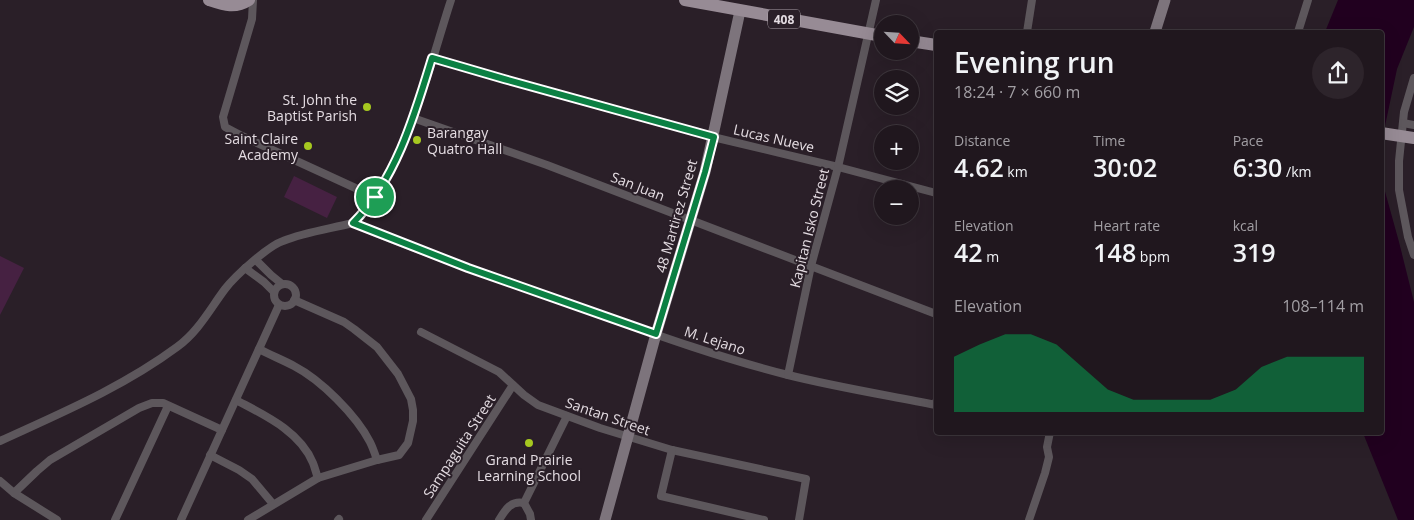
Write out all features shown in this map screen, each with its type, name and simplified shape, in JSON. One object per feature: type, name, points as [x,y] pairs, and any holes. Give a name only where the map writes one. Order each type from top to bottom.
[{"type":"main road","points":[[209,0],[232,6],[240,5],[249,0]]},
{"type":"main road","name":"408","points":[[685,0],[741,5],[874,35]]},
{"type":"main road","points":[[919,42],[934,45]]},
{"type":"main road","points":[[1384,133],[1414,138]]},
{"type":"street","points":[[253,0],[252,19],[222,117],[225,127],[375,197]]},
{"type":"street","points":[[0,441],[104,393],[158,361],[179,346],[197,330],[226,287],[271,246],[282,241],[353,223],[375,197],[394,163],[414,118],[451,0]]},
{"type":"street","name":"Kapitan Isko Street","points":[[788,375],[812,266],[838,166],[876,0]]},
{"type":"street","points":[[1027,30],[1032,0]]},
{"type":"street","points":[[1156,30],[1165,0]]},
{"type":"street","points":[[1299,30],[1308,0]]},
{"type":"street","name":"48 Martirez Street","points":[[605,520],[656,334],[705,172],[741,5]]},
{"type":"street","name":"Lucas Nueve","points":[[432,58],[714,137],[838,166],[934,192]]},
{"type":"street","points":[[1414,78],[1404,112],[1399,161],[1399,190],[1408,237],[1414,255]]},
{"type":"street","name":"San Juan","points":[[414,118],[690,219],[934,313]]},
{"type":"street","points":[[1403,123],[1414,125]]},
{"type":"street","name":"M. Lejano","points":[[353,223],[468,268],[656,334],[788,375],[934,404]]},
{"type":"street","points":[[256,260],[271,276],[282,284],[289,285],[294,290],[294,300],[288,305],[279,305]]},
{"type":"street","points":[[245,268],[274,292],[275,299],[279,305]]},
{"type":"street","points":[[274,292],[282,284]]},
{"type":"street","points":[[248,520],[318,478],[400,455],[408,443],[413,421],[413,410],[410,400],[398,374],[377,347],[344,322],[294,300]]},
{"type":"street","points":[[181,520],[279,305]]},
{"type":"street","name":"Santan Street","points":[[421,332],[499,372],[538,405],[627,437],[672,450],[806,479],[799,520]]},
{"type":"street","points":[[259,349],[295,366],[315,380],[344,406],[369,441],[377,460]]},
{"type":"street","name":"Sampaguita Street","points":[[426,520],[513,385]]},
{"type":"street","points":[[236,400],[288,431],[307,452],[313,462],[318,478]]},
{"type":"street","points":[[14,493],[50,460],[139,408],[152,403],[162,403],[222,430]]},
{"type":"street","points":[[115,520],[168,406]]},
{"type":"street","points":[[524,503],[568,416]]},
{"type":"street","points":[[1029,520],[1049,457],[1047,447],[1049,435]]},
{"type":"street","points":[[672,450],[661,496],[764,520]]},
{"type":"street","points":[[210,455],[252,479],[273,504]]},
{"type":"street","points":[[0,481],[14,493],[56,520]]},
{"type":"street","points":[[499,520],[512,504],[517,502],[524,503]]},
{"type":"street","points":[[524,503],[531,520]]},
{"type":"shaded area","points":[[1338,0],[1414,0],[1414,27],[1397,69],[1384,131],[1384,30],[1326,30]]},
{"type":"shaded area","points":[[294,176],[337,197],[327,218],[284,197]]},
{"type":"shaded area","points":[[1384,188],[1414,302],[1414,520],[1398,520],[1364,435],[1384,435]]},
{"type":"shaded area","points":[[0,256],[24,268],[0,315]]},
{"type":"place","name":"St. John the Baptist Parish","points":[[367,107]]},
{"type":"place","name":"Barangay Quatro Hall","points":[[417,140]]},
{"type":"place","name":"Saint Claire Academy","points":[[308,146]]},
{"type":"place","name":"Grand Prairie Learning School","points":[[529,443]]},
{"type":"route","points":[[432,58],[714,137],[656,334],[468,268],[353,223],[375,197],[394,163],[414,118],[432,58]]}]
